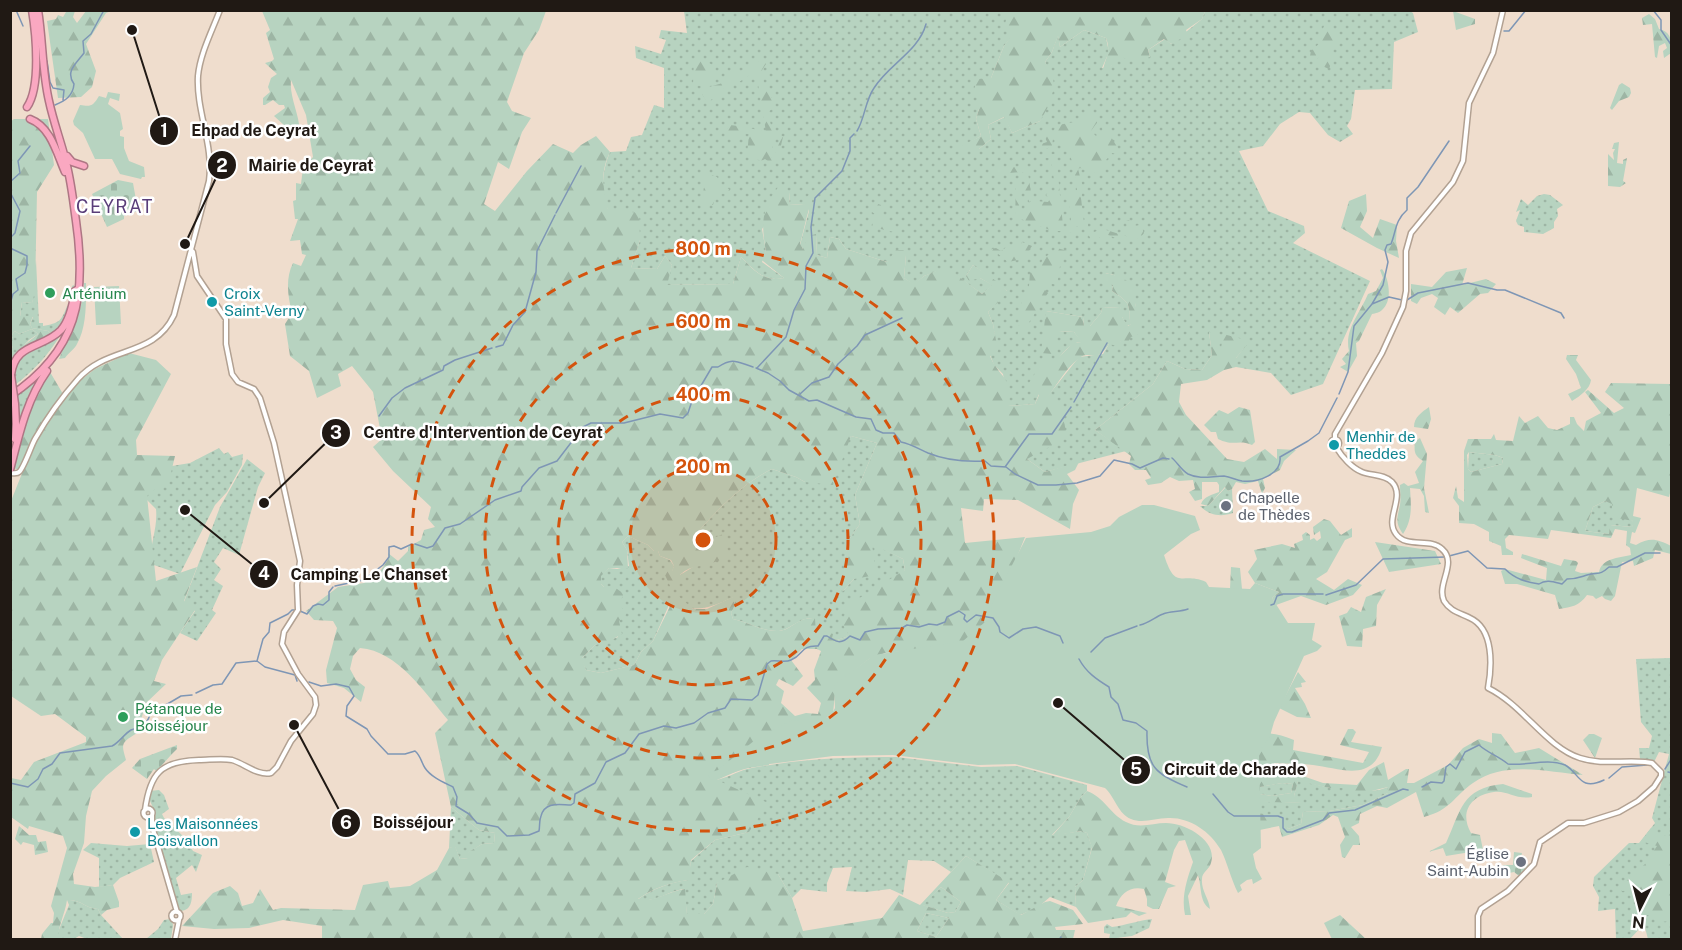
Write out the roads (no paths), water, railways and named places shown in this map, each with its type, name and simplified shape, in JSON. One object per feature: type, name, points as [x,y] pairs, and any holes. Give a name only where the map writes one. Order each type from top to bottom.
[{"type":"highway","points":[[27,107],[31,100],[35,70],[35,10]]},
{"type":"highway","points":[[35,10],[49,103],[74,172]]},
{"type":"highway","points":[[10,394],[33,376],[56,349],[71,318],[78,289],[76,243],[65,172],[41,81],[35,10]]},
{"type":"highway","points":[[30,119],[35,121],[55,147],[65,172]]},
{"type":"highway","points":[[10,470],[23,417],[32,393],[61,350],[77,307],[81,278],[79,242],[73,197],[58,130]]},
{"type":"highway","points":[[72,162],[84,166]]},
{"type":"highway","points":[[81,278],[83,276],[82,237]]},
{"type":"highway","points":[[10,470],[16,430],[11,375],[13,364],[23,351],[48,339],[60,330],[70,314],[75,291],[78,289]]},
{"type":"highway","points":[[10,394],[42,371],[64,342]]},
{"type":"main road","points":[[10,470],[19,472],[44,423],[79,378],[100,361],[146,344],[162,335],[174,315],[207,191],[211,166],[198,82],[200,63],[220,10]]},
{"type":"main road","points":[[1478,939],[1478,916],[1481,909],[1508,891],[1534,864],[1539,844],[1568,823],[1584,823],[1619,812],[1638,801],[1654,787],[1661,772],[1652,764],[1645,762],[1594,761],[1573,755],[1553,741],[1507,698],[1488,688],[1490,661],[1485,632],[1476,621],[1453,611],[1443,599],[1442,588],[1448,562],[1442,548],[1433,544],[1406,541],[1398,537],[1393,529],[1397,496],[1393,483],[1385,477],[1356,469],[1331,444],[1382,353],[1403,307],[1406,291],[1406,251],[1411,233],[1453,182],[1463,161],[1469,103],[1493,53],[1503,10]]},
{"type":"main road","points":[[177,920],[172,917],[175,912],[174,904],[152,826],[146,816],[151,781],[165,767],[182,761],[234,761],[264,774],[271,773],[277,767],[291,741],[315,711],[315,697],[283,647],[282,639],[285,630],[299,608],[297,585],[300,561],[270,430],[258,393],[251,387],[237,382],[232,374],[226,344],[225,319],[197,276],[191,250]]},
{"type":"main road","points":[[148,810],[152,815],[152,826]]},
{"type":"main road","points":[[146,816],[152,815]]},
{"type":"main road","points":[[175,912],[180,915],[177,920],[175,939]]},
{"type":"waterway","points":[[16,10],[23,26]]},
{"type":"waterway","points":[[55,105],[65,100],[72,92],[74,84],[71,71],[84,53],[83,41],[91,34],[104,10]]},
{"type":"waterway","points":[[1504,31],[1509,31],[1526,10]]},
{"type":"waterway","points":[[1653,10],[1661,20],[1661,30],[1672,46]]},
{"type":"waterway","points":[[857,131],[874,88],[917,42],[926,24]]},
{"type":"waterway","points":[[47,61],[50,82],[53,88],[64,90],[63,100]]},
{"type":"waterway","points":[[757,368],[786,337],[794,310],[805,289],[806,266],[813,253],[811,227],[815,198],[842,171],[850,151],[850,138],[854,134]]},
{"type":"waterway","points":[[1339,394],[1348,372],[1354,326],[1372,304],[1383,285],[1388,262],[1385,250],[1387,245],[1391,244],[1398,222],[1407,210],[1407,198],[1418,187],[1449,141]]},
{"type":"waterway","points":[[10,182],[20,173],[18,161],[30,146]]},
{"type":"waterway","points":[[556,213],[581,166]]},
{"type":"waterway","points":[[10,192],[20,211],[15,233],[10,238]]},
{"type":"waterway","points":[[496,347],[503,345],[513,325],[525,312],[536,272],[537,251],[555,215]]},
{"type":"waterway","points":[[10,248],[27,256],[25,273],[16,279],[18,290],[13,294],[10,304]]},
{"type":"waterway","points":[[1407,300],[1418,293],[1468,283],[1505,290],[1561,313],[1564,318]]},
{"type":"waterway","points":[[1372,304],[1389,297],[1402,300]]},
{"type":"waterway","points":[[800,394],[812,383],[829,377],[865,335],[902,318]]},
{"type":"waterway","points":[[1074,402],[1107,343]]},
{"type":"waterway","points":[[379,416],[392,398],[405,388],[443,370],[444,366],[455,360],[492,348]]},
{"type":"waterway","points":[[415,544],[427,548],[433,546],[445,528],[460,524],[495,500],[521,491],[539,468],[557,461],[583,427],[591,423],[624,423],[660,414],[683,418],[688,413],[692,401],[712,367],[718,367],[731,361],[753,367]]},
{"type":"waterway","points":[[756,368],[768,373],[789,390],[809,401],[817,400],[856,417],[871,419],[876,430],[883,433],[894,433],[901,442],[942,457],[964,461],[985,461],[991,466],[1006,467],[1038,485],[1077,483],[1100,476],[1114,460],[1140,468],[1163,458],[1169,459]]},
{"type":"waterway","points":[[1172,458],[1192,476],[1224,476],[1242,481],[1262,479],[1273,473],[1280,463],[1280,457],[1319,433],[1337,398]]},
{"type":"waterway","points":[[1005,467],[1029,434],[1052,434],[1071,407]]},
{"type":"waterway","points":[[335,586],[363,580],[383,565],[389,557],[389,547],[394,546],[401,549],[412,544]]},
{"type":"waterway","points":[[1449,556],[1468,551],[1487,568],[1505,569],[1517,578],[1539,584],[1550,581],[1562,584],[1567,579],[1601,573],[1609,567],[1617,567],[1645,553],[1660,553]]},
{"type":"waterway","points":[[1326,595],[1356,585],[1383,559],[1445,557]]},
{"type":"waterway","points":[[300,611],[307,614],[313,606],[323,605],[329,600],[329,592],[333,587]]},
{"type":"waterway","points":[[1271,605],[1274,604],[1277,596],[1283,594],[1323,594]]},
{"type":"waterway","points":[[1140,625],[1160,615],[1188,609]]},
{"type":"waterway","points":[[257,661],[263,639],[269,632],[270,623],[295,610]]},
{"type":"waterway","points":[[309,682],[321,686],[336,684],[349,687],[354,696],[347,706],[346,716],[367,729],[388,754],[405,754],[415,751],[430,774],[453,787],[457,797],[456,806],[469,814],[477,823],[498,827],[507,836],[529,835],[539,831],[540,818],[546,808],[574,803],[575,794],[595,783],[606,762],[625,753],[639,734],[664,726],[676,728],[694,723],[708,713],[725,708],[731,699],[752,700],[758,695],[767,664],[771,661],[791,660],[808,647],[818,646],[824,636],[838,642],[850,636],[860,640],[865,632],[878,629],[902,628],[907,625],[919,627],[929,624],[937,625],[959,611],[965,615],[964,619],[967,622],[976,615],[993,618],[1000,632],[1009,638],[1023,629],[1036,627],[1060,636],[1063,643]]},
{"type":"waterway","points":[[1091,652],[1105,638],[1137,626]]},
{"type":"waterway","points":[[1079,659],[1092,675],[1109,687],[1111,697],[1118,704],[1123,720],[1136,723],[1147,731],[1148,753],[1160,773],[1187,787]]},
{"type":"waterway","points":[[196,693],[213,685],[222,684],[236,663],[257,661],[265,667],[295,675],[297,681]]},
{"type":"waterway","points":[[10,783],[28,787],[60,753],[112,746],[131,730],[144,725],[153,708],[164,706],[181,696],[192,695]]},
{"type":"waterway","points":[[1422,787],[1431,782],[1442,783],[1446,767],[1450,764],[1456,769],[1465,752],[1479,745],[1508,764],[1558,763],[1570,768],[1580,780],[1589,784],[1604,780]]},
{"type":"waterway","points":[[1665,769],[1672,758]]},
{"type":"waterway","points":[[1609,778],[1622,767],[1647,765]]},
{"type":"waterway","points":[[1668,772],[1672,773]]},
{"type":"waterway","points":[[1213,794],[1234,816],[1278,816],[1283,818],[1283,828],[1287,832],[1292,832],[1323,820],[1329,813],[1355,810],[1403,789],[1408,790]]},
{"type":"place","name":"Ehpad de Ceyrat","points":[[132,30]]},
{"type":"place","name":"Mairie de Ceyrat","points":[[185,244]]},
{"type":"place","name":"Arténium","points":[[50,293]]},
{"type":"place","name":"Croix Saint-Verny","points":[[212,302]]},
{"type":"place","name":"Menhir de Theddes","points":[[1334,445]]},
{"type":"place","name":"Centre d'Intervention de Ceyrat","points":[[264,503]]},
{"type":"place","name":"Chapelle de Thèdes","points":[[1226,506]]},
{"type":"place","name":"Camping Le Chanset","points":[[185,510]]},
{"type":"place","name":"Circuit de Charade","points":[[1058,703]]},
{"type":"place","name":"Pétanque de Boisséjour","points":[[123,717]]},
{"type":"place","name":"Boisséjour","points":[[294,725]]},
{"type":"place","name":"Les Maisonnées Boisvallon","points":[[135,832]]},
{"type":"place","name":"Église Saint-Aubin","points":[[1521,862]]},
{"type":"district","name":"CEYRAT","points":[[115,206]]}]
